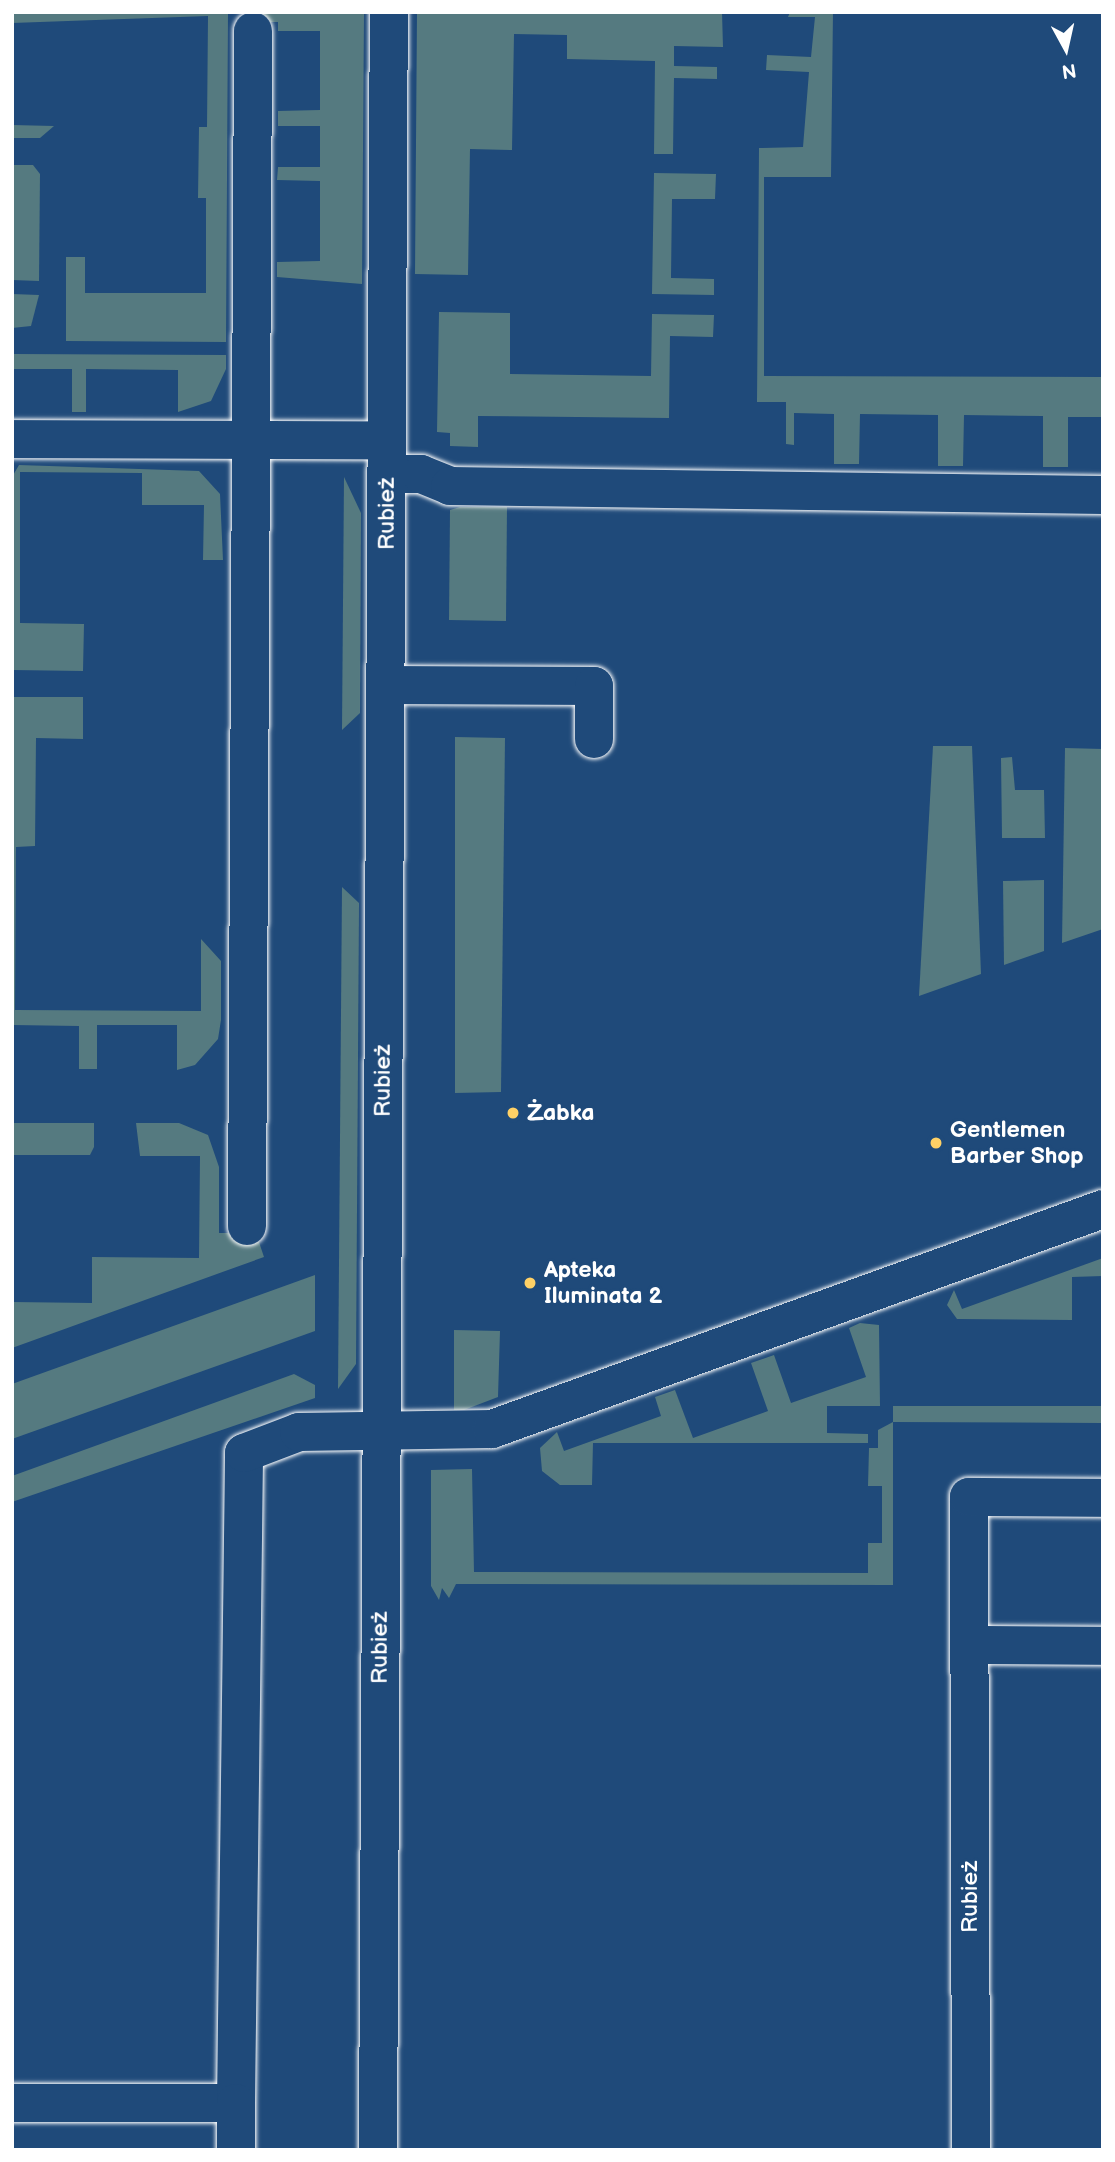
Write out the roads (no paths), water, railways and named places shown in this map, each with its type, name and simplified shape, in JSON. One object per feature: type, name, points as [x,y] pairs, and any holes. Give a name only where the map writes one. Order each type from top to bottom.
[{"type":"street","name":"Rubież","points":[[378,2150],[389,12]]},
{"type":"street","points":[[247,1226],[253,31]]},
{"type":"street","points":[[12,439],[251,441],[387,457],[450,486],[1103,495]]},
{"type":"street","points":[[385,685],[594,686],[594,739]]},
{"type":"street","points":[[236,2150],[244,1453],[299,1432],[492,1429],[1103,1209]]},
{"type":"street","name":"Rubież","points":[[971,2150],[969,1497],[1103,1498]]},
{"type":"street","points":[[969,1645],[1103,1646]]},
{"type":"street","points":[[12,2103],[236,2103]]},
{"type":"place","name":"Żabka","points":[[513,1113]]},
{"type":"place","name":"Gentlemen Barber Shop","points":[[936,1143]]},
{"type":"place","name":"Apteka Iluminata 2","points":[[530,1283]]}]
